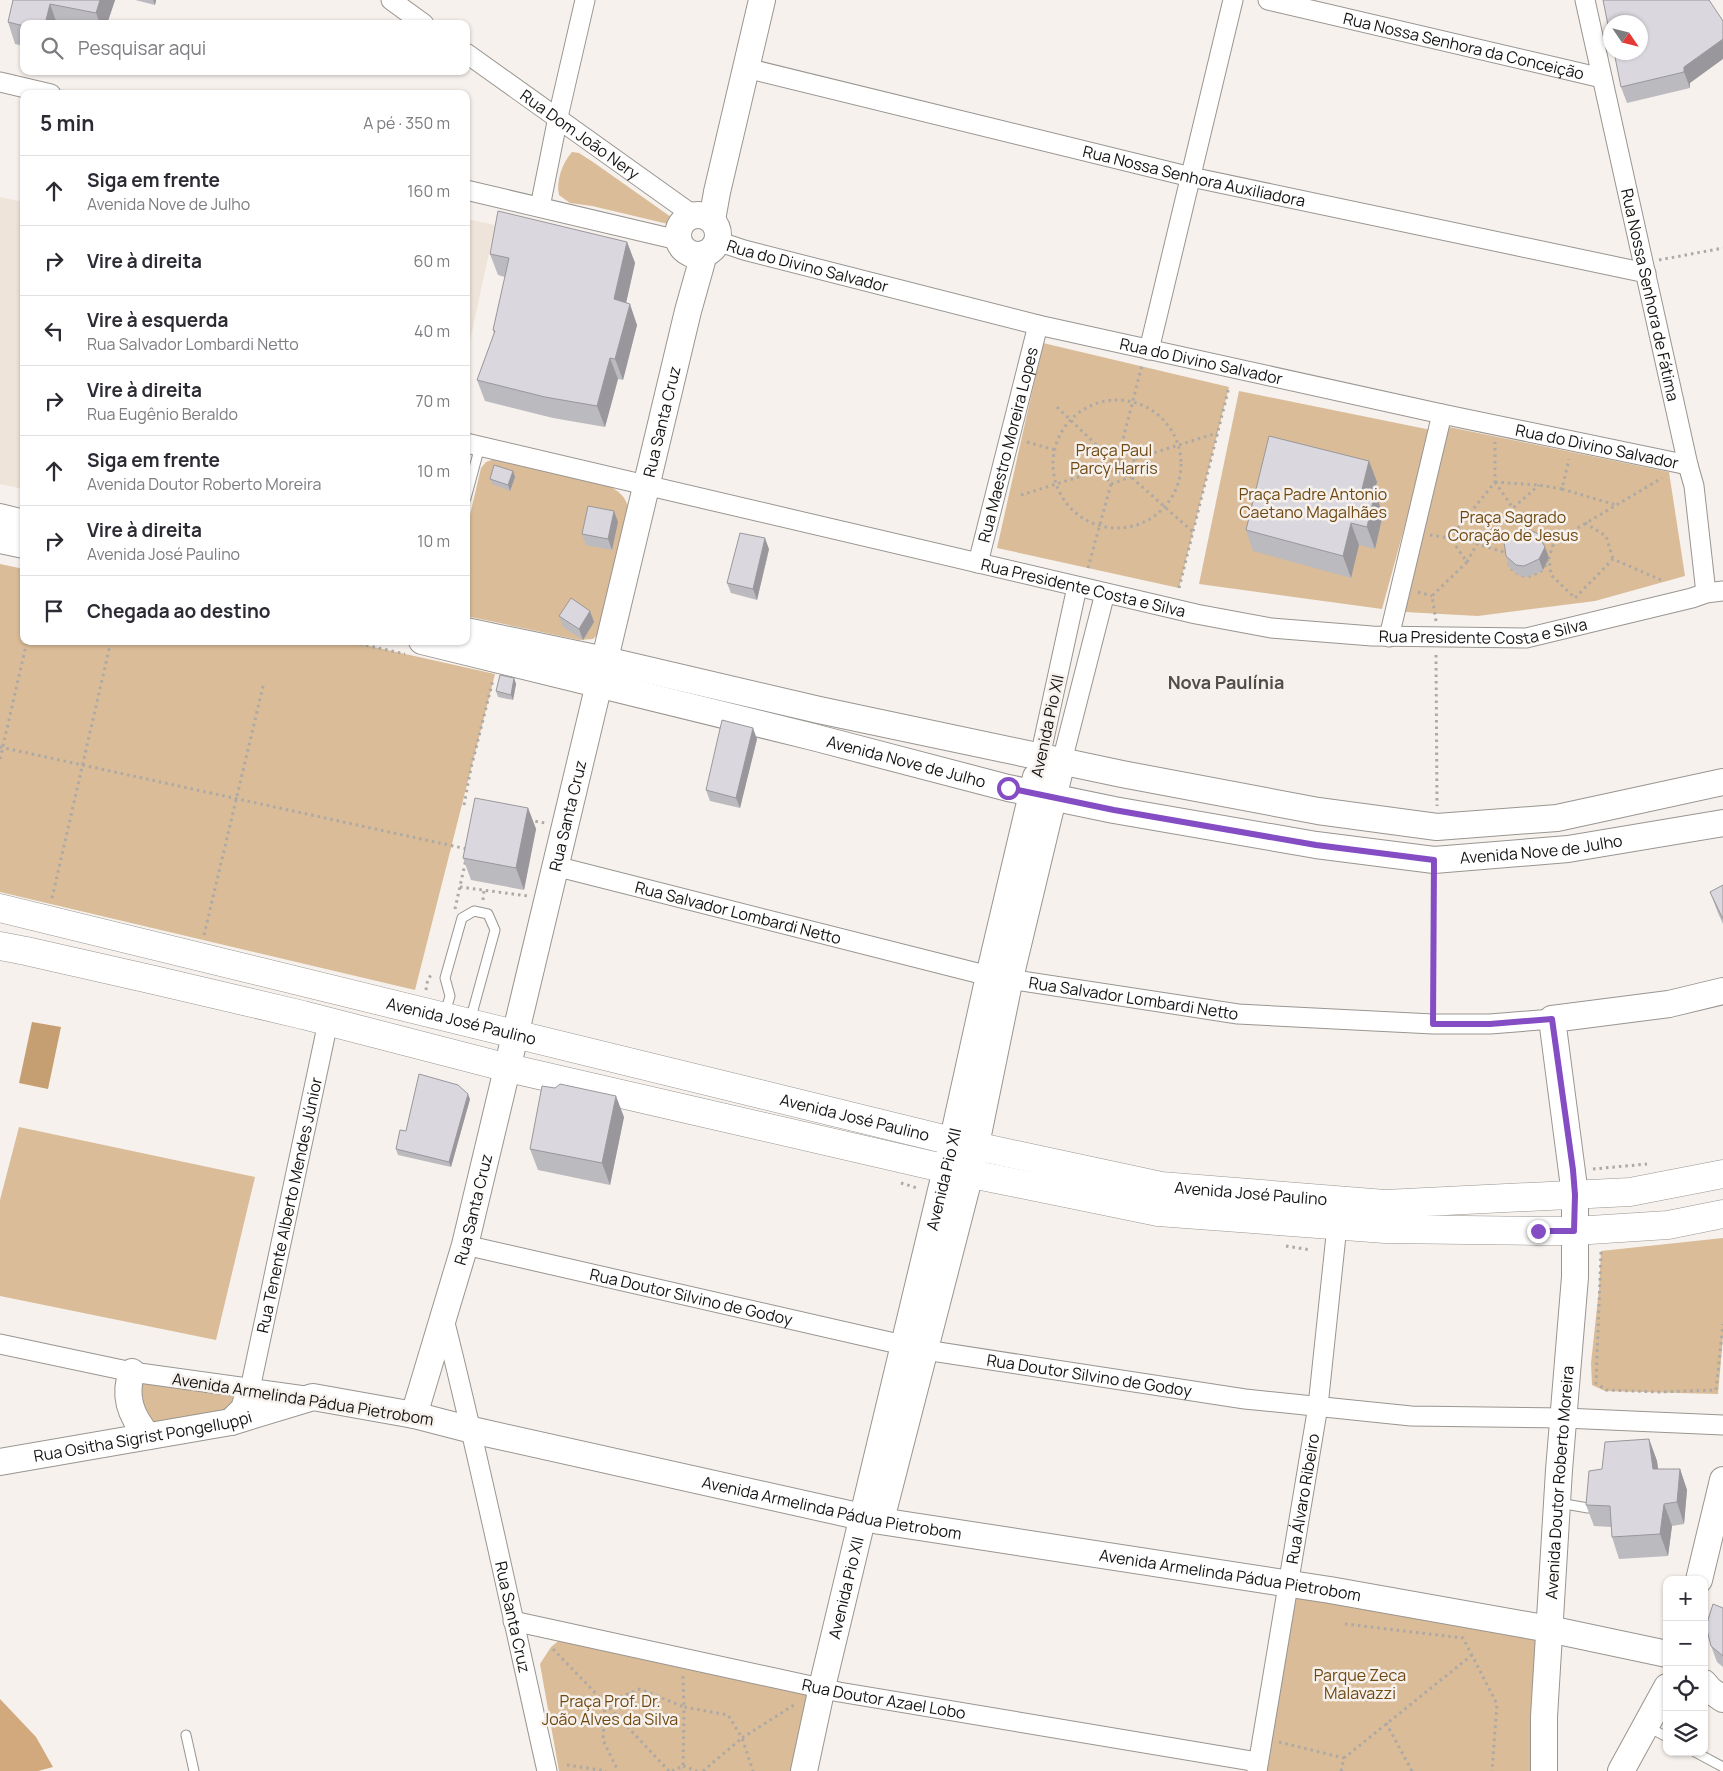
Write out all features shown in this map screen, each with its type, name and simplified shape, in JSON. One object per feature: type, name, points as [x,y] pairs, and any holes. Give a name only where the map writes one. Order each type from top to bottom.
[{"type":"main road","name":"Avenida José Paulino","points":[[0,908],[446,1013],[515,1035],[964,1144],[1161,1186],[1386,1204],[1630,1192],[1723,1174]]},
{"type":"main road","name":"Avenida José Paulino","points":[[0,946],[328,1022],[508,1068],[958,1172],[1158,1212],[1385,1230],[1574,1231],[1668,1225],[1723,1214]]},
{"type":"street","points":[[391,0],[418,20]]},
{"type":"street","points":[[540,207],[585,0]]},
{"type":"street","points":[[699,234],[717,192],[762,0]]},
{"type":"street","points":[[1146,357],[1233,0]]},
{"type":"street","name":"Rua Nossa Senhora da Conceição","points":[[1268,0],[1602,78]]},
{"type":"street","name":"Rua Nossa Senhora de Fátima","points":[[1585,0],[1717,594]]},
{"type":"street","name":"Rua Dom João Nery","points":[[470,56],[558,118],[699,234]]},
{"type":"street","name":"Rua Nossa Senhora Auxiliadora","points":[[746,68],[1191,176],[1645,268]]},
{"type":"street","points":[[0,82],[34,90]]},
{"type":"street","name":"Rua do Divino Salvador","points":[[470,191],[540,207],[699,234],[744,250],[1038,326],[1146,357],[1442,414],[1688,465]]},
{"type":"street","name":"Rua Santa Cruz","points":[[414,1415],[465,1245],[508,1068],[688,311],[699,234]]},
{"type":"street","name":"Rua Maestro Moreira Lopes","points":[[978,563],[1038,326]]},
{"type":"street","points":[[1389,637],[1442,414]]},
{"type":"street","name":"Rua Presidente Costa e Silva","points":[[473,445],[1077,587],[1196,614],[1271,628],[1389,637],[1526,638],[1692,598],[1717,594]]},
{"type":"street","points":[[0,517],[20,522]]},
{"type":"street","points":[[0,540],[20,544]]},
{"type":"street","name":"Avenida Pio XII","points":[[804,1771],[821,1693],[872,1519],[958,1172],[999,977],[1051,759],[1077,587]]},
{"type":"street","name":"Avenida Pio XII","points":[[1051,759],[1104,593]]},
{"type":"street","name":"Avenida Nove de Julho","points":[[470,633],[1043,795],[1123,812],[1316,845],[1434,860],[1568,849],[1723,823]]},
{"type":"street","name":"Avenida Nove de Julho","points":[[417,648],[602,672],[819,710],[1122,774],[1318,811],[1437,827],[1557,818],[1723,782]]},
{"type":"street","name":"Rua Salvador Lombardi Netto","points":[[556,866],[999,977],[1238,1014],[1433,1024],[1490,1024],[1552,1019],[1669,1004],[1723,991]]},
{"type":"street","name":"Avenida Doutor Roberto Moreira","points":[[1544,1771],[1544,1717],[1549,1629],[1575,1277],[1575,1195],[1552,1019]]},
{"type":"street","name":"Rua Tenente Alberto Mendes Júnior","points":[[250,1389],[328,1022]]},
{"type":"street","name":"Rua Álvaro Ribeiro","points":[[1257,1767],[1318,1406],[1337,1226]]},
{"type":"street","name":"Rua Doutor Silvino de Godoy","points":[[465,1245],[914,1348],[1245,1399],[1411,1416],[1564,1418],[1723,1425]]},
{"type":"street","name":"Rua Santa Cruz","points":[[444,1319],[472,1430],[547,1771]]},
{"type":"street","name":"Avenida Armelinda Pádua Pietrobom","points":[[0,1344],[132,1372],[313,1397],[414,1415],[472,1430],[872,1519],[1288,1584],[1549,1629],[1663,1653]]},
{"type":"street","points":[[132,1372],[129,1386],[129,1406],[135,1419],[148,1436]]},
{"type":"street","points":[[231,1422],[244,1409],[250,1389]]},
{"type":"street","name":"Rua Ositha Sigrist Pongelluppi","points":[[0,1462],[231,1422],[313,1397]]},
{"type":"street","points":[[1700,1576],[1718,1518],[1723,1480]]},
{"type":"street","name":"Rua Doutor Azael Lobo","points":[[513,1621],[682,1657],[821,1693],[1257,1767]]},
{"type":"street","points":[[1708,1688],[1723,1699]]},
{"type":"street","name":"Avenida Pio XII","points":[[820,1771],[821,1693]]},
{"type":"street","points":[[1621,1771],[1656,1731],[1663,1703]]},
{"type":"lane","points":[[470,468],[473,445]]},
{"type":"lane","points":[[474,911],[488,914],[495,930],[446,1013],[450,996],[445,978],[462,918],[474,911]]},
{"type":"lane","points":[[1557,1502],[1588,1508]]},
{"type":"lane","points":[[186,1735],[194,1771]]},
{"type":"lane","points":[[1703,1756],[1723,1767]]},
{"type":"path","points":[[1645,268],[1723,248]]},
{"type":"path","points":[[1121,447],[1146,357]]},
{"type":"path","points":[[1180,588],[1229,387]]},
{"type":"path","points":[[1102,401],[1133,401],[1148,407],[1158,414],[1173,432],[1179,445],[1182,466],[1180,478],[1171,500],[1154,516],[1132,526],[1121,528],[1100,526],[1077,514],[1061,496],[1054,474],[1055,450],[1058,438],[1071,420],[1086,408],[1102,401]]},
{"type":"path","points":[[1058,406],[1105,453]]},
{"type":"path","points":[[1134,459],[1218,433]]},
{"type":"path","points":[[1495,439],[1495,482],[1513,508]]},
{"type":"path","points":[[1027,442],[1055,450]]},
{"type":"path","points":[[1105,453],[1121,447]]},
{"type":"path","points":[[1121,447],[1134,459]]},
{"type":"path","points":[[1105,453],[1101,470],[1111,484]]},
{"type":"path","points":[[1131,477],[1134,459]]},
{"type":"path","points":[[1562,489],[1569,459]]},
{"type":"path","points":[[1021,495],[1101,470]]},
{"type":"path","points":[[1131,477],[1193,532]]},
{"type":"path","points":[[1111,484],[1131,477]]},
{"type":"path","points":[[1477,544],[1508,553],[1510,567],[1520,576],[1528,577],[1543,570],[1554,542],[1663,477]]},
{"type":"path","points":[[1495,482],[1538,484],[1616,505]]},
{"type":"path","points":[[1450,538],[1495,482]]},
{"type":"path","points":[[1088,568],[1111,484]]},
{"type":"path","points":[[1432,596],[1467,562],[1477,544],[1538,484]]},
{"type":"path","points":[[1585,523],[1606,536],[1613,559],[1662,580]]},
{"type":"path","points":[[1427,534],[1450,538],[1467,562]]},
{"type":"path","points":[[1545,551],[1549,558],[1551,575],[1575,598],[1613,559]]},
{"type":"path","points":[[1414,591],[1432,596]]},
{"type":"path","points":[[1432,596],[1436,614],[1437,827]]},
{"type":"path","points":[[0,760],[1,747],[26,645]]},
{"type":"path","points":[[50,904],[110,645]]},
{"type":"path","points":[[387,645],[417,648]]},
{"type":"path","points":[[464,805],[471,768],[495,674]]},
{"type":"path","points":[[202,940],[264,682]]},
{"type":"path","points":[[1,747],[468,850]]},
{"type":"path","points":[[522,819],[550,824]]},
{"type":"path","points":[[460,908],[454,912],[469,842]]},
{"type":"path","points":[[1433,1024],[1434,860]]},
{"type":"path","points":[[460,886],[533,897]]},
{"type":"path","points":[[435,966],[427,982],[446,1013]]},
{"type":"path","points":[[1610,1250],[1601,1251],[1596,1383],[1606,1390],[1658,1392],[1716,1390],[1723,1324]]},
{"type":"path","points":[[1345,1624],[1463,1638],[1497,1704],[1492,1771]]},
{"type":"path","points":[[551,1647],[670,1771],[683,1766],[697,1771]]},
{"type":"path","points":[[1341,1771],[1344,1758],[1472,1655]]},
{"type":"path","points":[[682,1657],[684,1708],[683,1766]]},
{"type":"path","points":[[605,1703],[640,1688],[684,1708],[728,1715],[742,1738],[753,1771]]},
{"type":"path","points":[[704,1771],[742,1738],[821,1693]]},
{"type":"path","points":[[605,1703],[603,1740],[618,1771]]},
{"type":"path","points":[[1386,1723],[1412,1771]]},
{"type":"path","points":[[1263,1738],[1344,1758]]},
{"type":"path","points":[[566,1765],[606,1771]]},
{"type":"shaded area","points":[[0,197],[20,201],[20,488],[0,484]]},
{"type":"shaded area","points":[[470,220],[495,225],[470,341]]},
{"type":"shaded area","points":[[1113,456],[1121,456],[1126,461],[1124,472],[1113,474],[1108,469],[1108,461]]},
{"type":"shaded area","points":[[32,1022],[61,1027],[48,1089],[19,1083]]},
{"type":"shaded area","points":[[0,1699],[36,1737],[53,1767],[38,1771],[0,1771]]},
{"type":"green space","points":[[572,152],[579,153],[593,162],[671,217],[671,222],[668,224],[592,206],[570,203],[559,195],[558,184],[563,167]]},
{"type":"green space","name":"Praça Paul Parcy Harris","points":[[1043,343],[1229,387],[1179,588],[997,548]]},
{"type":"green space","name":"Praça Padre Antonio Caetano Magalhães","points":[[1239,391],[1431,430],[1382,609],[1199,584]]},
{"type":"green space","name":"Praça Sagrado Coração de Jesus","points":[[1449,427],[1669,472],[1685,576],[1595,601],[1478,616],[1405,612]]},
{"type":"green space","points":[[494,459],[608,486],[618,492],[625,500],[628,507],[602,630],[593,639],[579,640],[470,617],[470,515],[481,468],[486,462]]},
{"type":"green space","points":[[0,564],[20,568],[20,645],[365,645],[495,674],[415,990],[0,892]]},
{"type":"green space","points":[[19,1127],[255,1177],[216,1340],[0,1296],[0,1200]]},
{"type":"green space","points":[[1723,1238],[1723,1337],[1718,1394],[1605,1391],[1592,1385],[1591,1363],[1601,1251]]},
{"type":"green space","points":[[136,1378],[244,1395],[236,1411],[146,1426]]},
{"type":"green space","name":"Parque Zeca Malavazzi","points":[[1288,1584],[1549,1629],[1542,1771],[1256,1771]]},
{"type":"green space","name":"Praça Prof. Dr. João Alves da Silva","points":[[562,1638],[817,1690],[798,1771],[559,1771],[540,1664],[551,1647]]},
{"type":"building","points":[[13,0],[100,0],[96,13],[50,4],[46,20],[20,20],[20,25],[8,22]]},
{"type":"building","points":[[1603,0],[1709,0],[1723,21],[1723,39],[1684,67],[1684,72],[1621,87],[1616,60],[1648,60],[1648,15],[1606,15]]},
{"type":"building","points":[[498,211],[627,242],[614,299],[630,304],[615,359],[610,358],[597,406],[545,397],[477,380],[495,331],[493,330],[509,258],[490,254]]},
{"type":"building","points":[[1269,436],[1369,461],[1362,489],[1375,493],[1367,527],[1351,523],[1343,556],[1246,530]]},
{"type":"building","points":[[494,465],[513,471],[508,485],[490,479]]},
{"type":"building","points":[[588,506],[614,511],[608,539],[582,534]]},
{"type":"building","points":[[1526,528],[1538,534],[1545,547],[1539,559],[1524,566],[1516,565],[1506,556],[1504,542],[1516,531]]},
{"type":"building","points":[[740,533],[765,538],[753,589],[727,583]]},
{"type":"building","points":[[571,598],[590,611],[579,629],[559,616]]},
{"type":"building","points":[[500,675],[514,678],[511,695],[496,691]]},
{"type":"building","points":[[722,720],[753,728],[736,798],[706,790]]},
{"type":"building","points":[[475,798],[528,808],[516,868],[463,858]]},
{"type":"building","points":[[1723,885],[1723,919],[1710,892]]},
{"type":"building","points":[[419,1074],[458,1085],[468,1094],[449,1162],[396,1149],[400,1130],[406,1131]]},
{"type":"building","points":[[560,1084],[616,1096],[602,1163],[530,1149],[542,1086],[555,1088]]},
{"type":"building","points":[[1649,1439],[1653,1469],[1680,1469],[1677,1502],[1664,1504],[1660,1534],[1612,1537],[1610,1506],[1586,1505],[1589,1471],[1602,1469],[1605,1442]]},
{"type":"building","points":[[1713,1604],[1723,1608],[1723,1656],[1711,1646],[1708,1634],[1708,1620]]},
{"type":"district","name":"Nova Paulínia","points":[[1226,682]]},
{"type":"route","points":[[1008,788],[1114,810],[1316,845],[1434,860],[1433,1024],[1490,1024],[1552,1019],[1573,1170],[1575,1195],[1574,1231],[1538,1231]]}]
